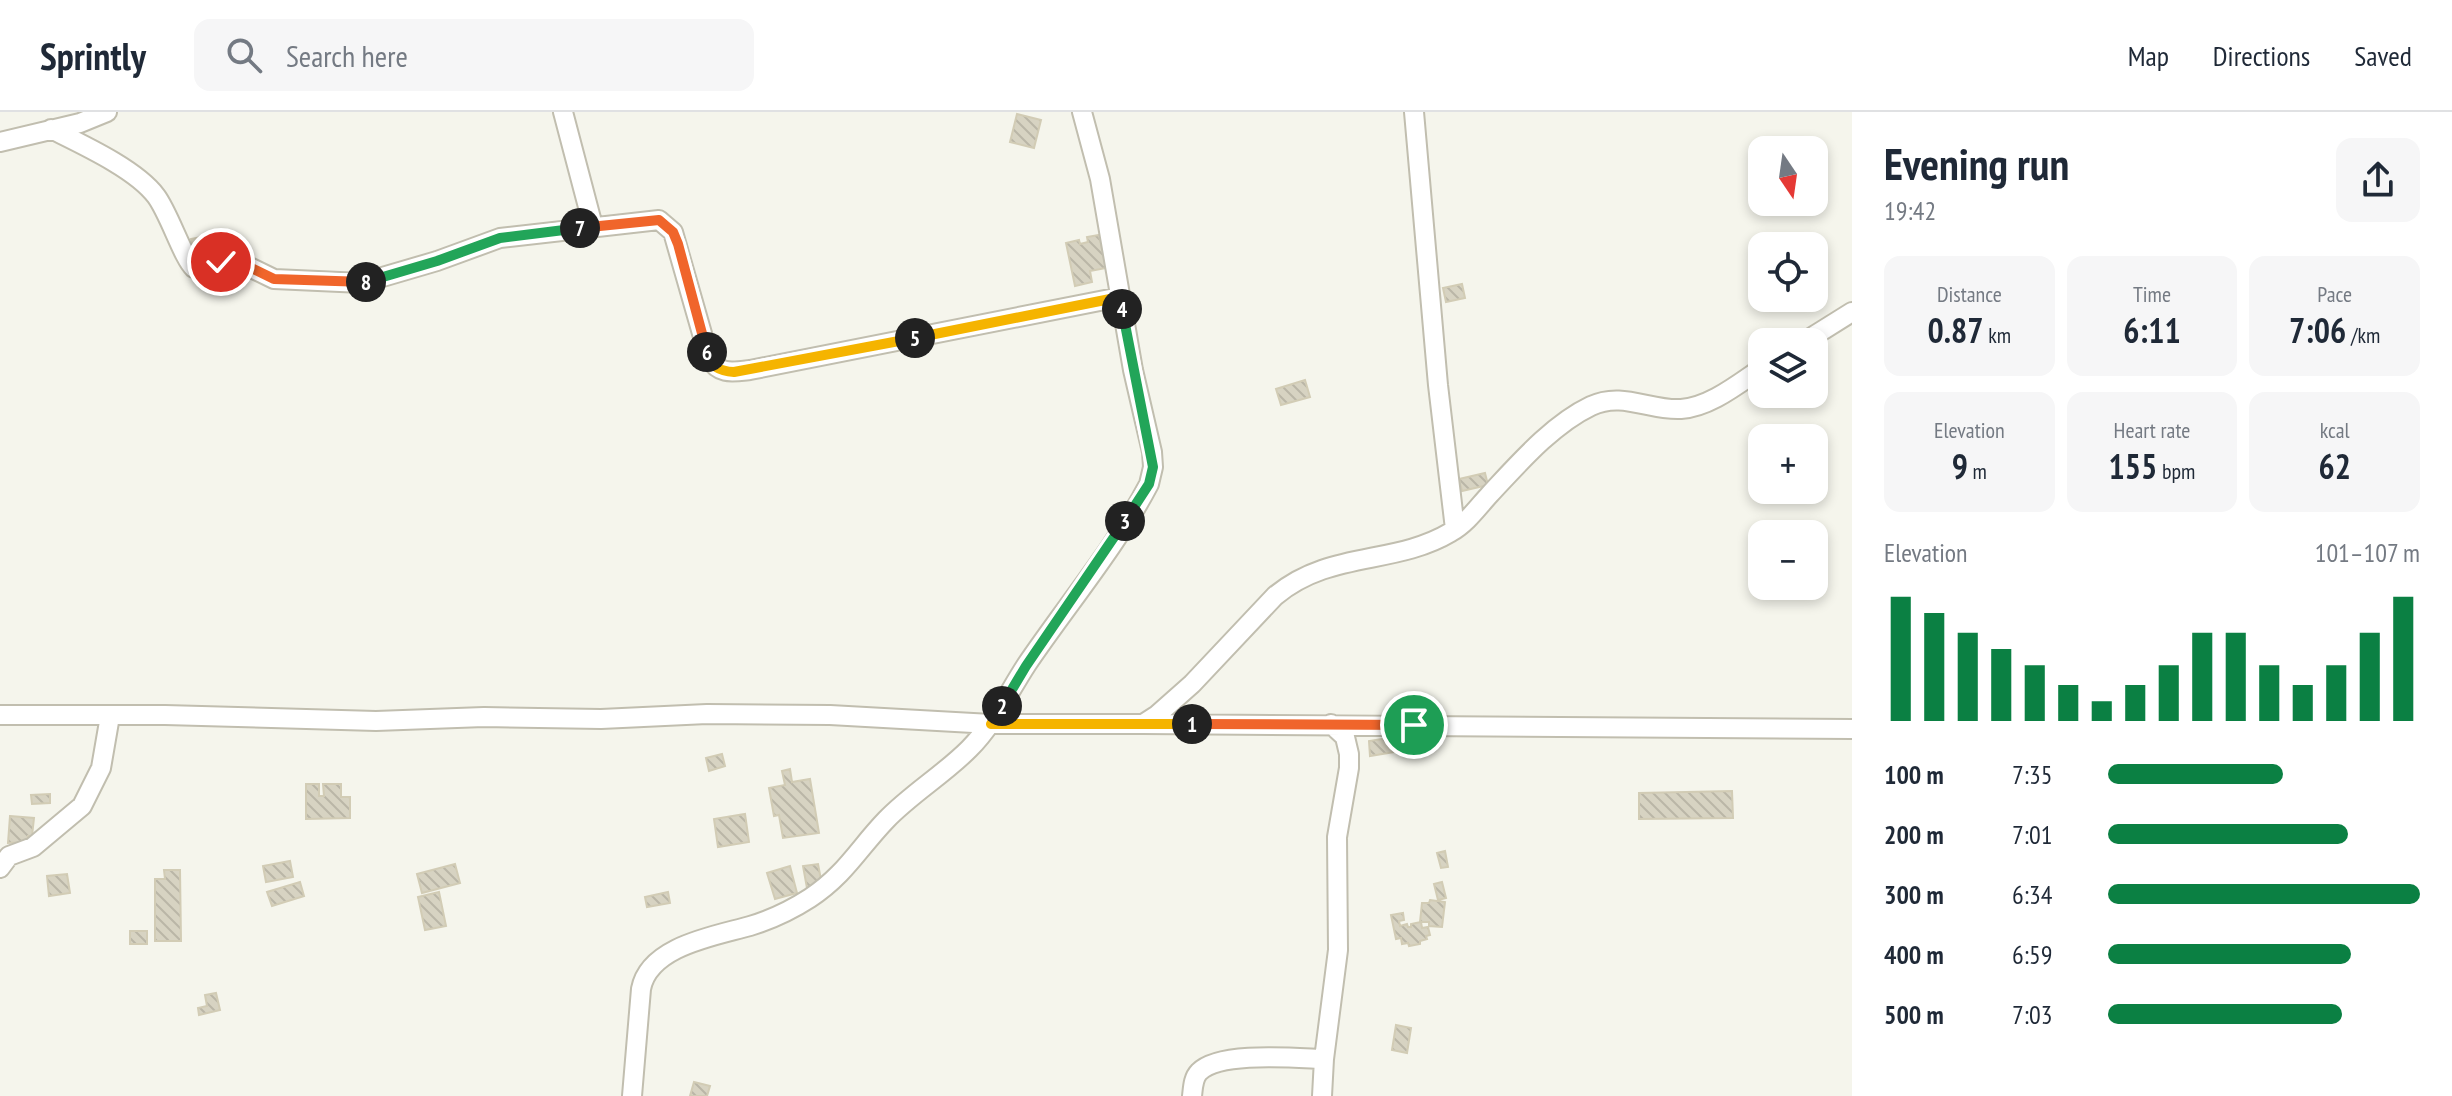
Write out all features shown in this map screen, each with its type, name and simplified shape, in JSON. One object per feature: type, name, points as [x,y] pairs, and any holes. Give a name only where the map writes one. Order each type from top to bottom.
[{"type":"street","points":[[0,142],[80,123],[107,112]]},
{"type":"street","points":[[563,112],[593,226]]},
{"type":"street","points":[[632,1096],[641,989],[643,977],[649,968],[669,954],[706,936],[752,926],[810,898],[855,859],[887,818],[968,750],[991,724],[1026,666],[1149,484],[1152,452],[1133,370],[1100,179],[1082,112]]},
{"type":"street","points":[[1414,112],[1438,385],[1455,529]]},
{"type":"street","points":[[51,129],[95,151],[148,188],[169,219],[188,263],[194,268],[230,261],[239,262],[274,279],[362,283],[500,238],[659,220],[667,224],[678,244],[709,358],[714,367],[721,371],[750,370],[1120,297]]},
{"type":"street","points":[[1826,328],[1852,312]]},
{"type":"street","points":[[1143,724],[1170,705],[1293,581],[1337,564],[1432,543],[1455,529],[1540,444],[1592,405],[1625,399],[1662,409],[1684,409],[1726,392],[1748,377]]},
{"type":"street","points":[[0,715],[376,721],[484,717],[601,719],[707,714],[830,715],[991,724],[1852,729]]},
{"type":"street","points":[[0,868],[9,856],[33,847],[82,806],[101,768],[110,716]]},
{"type":"street","points":[[1322,1096],[1338,950],[1337,837],[1349,768],[1345,737],[1331,724]]},
{"type":"street","points":[[1192,1096],[1195,1077],[1210,1064],[1275,1058],[1324,1059]]},
{"type":"building","points":[[1017,114],[1041,120],[1034,148],[1010,142]]},
{"type":"building","points":[[216,234],[220,256],[195,261],[191,239]]},
{"type":"building","points":[[1099,235],[1106,268],[1090,271],[1092,282],[1075,286],[1066,243],[1079,240],[1080,244],[1088,242],[1087,237]]},
{"type":"building","points":[[1462,284],[1465,298],[1446,302],[1443,288]]},
{"type":"building","points":[[1305,380],[1310,397],[1281,405],[1276,389]]},
{"type":"building","points":[[1485,473],[1488,485],[1462,491],[1459,479]]},
{"type":"building","points":[[1395,737],[1395,752],[1370,756],[1369,741]]},
{"type":"building","points":[[722,754],[725,766],[709,771],[706,758]]},
{"type":"building","points":[[790,769],[792,782],[810,779],[819,833],[783,838],[779,815],[774,816],[769,788],[785,785],[782,771]]},
{"type":"building","points":[[306,784],[319,784],[319,796],[324,796],[323,784],[341,784],[341,797],[350,797],[350,818],[306,819]]},
{"type":"building","points":[[1732,791],[1733,818],[1639,819],[1639,793]]},
{"type":"building","points":[[50,794],[50,803],[32,804],[31,795]]},
{"type":"building","points":[[745,814],[749,842],[718,847],[714,819]]},
{"type":"building","points":[[10,816],[34,818],[32,836],[28,836],[27,842],[8,843]]},
{"type":"building","points":[[1445,851],[1448,867],[1441,868],[1437,853]]},
{"type":"building","points":[[290,861],[293,877],[266,882],[263,866]]},
{"type":"building","points":[[455,864],[460,883],[422,893],[417,874]]},
{"type":"building","points":[[818,864],[822,885],[807,888],[803,866]]},
{"type":"building","points":[[790,866],[797,893],[775,899],[767,873]]},
{"type":"building","points":[[164,870],[180,870],[181,941],[155,941],[155,879],[165,879]]},
{"type":"building","points":[[67,874],[70,893],[49,896],[47,876]]},
{"type":"building","points":[[300,882],[304,896],[272,906],[267,892]]},
{"type":"building","points":[[1442,882],[1446,898],[1438,900],[1434,884]]},
{"type":"building","points":[[439,892],[446,926],[425,930],[418,897]]},
{"type":"building","points":[[668,892],[670,903],[647,907],[645,897]]},
{"type":"building","points":[[1430,900],[1445,902],[1442,927],[1420,922],[1422,903],[1429,903]]},
{"type":"building","points":[[1403,913],[1404,920],[1399,921],[1400,926],[1407,924],[1411,927],[1411,924],[1421,922],[1422,928],[1428,927],[1430,935],[1426,936],[1427,939],[1409,946],[1408,943],[1402,944],[1401,938],[1396,939],[1391,915]]},
{"type":"building","points":[[130,931],[147,931],[147,944],[130,944]]},
{"type":"building","points":[[216,993],[220,1010],[199,1015],[198,1008],[207,1006],[205,995]]},
{"type":"building","points":[[1396,1025],[1411,1028],[1407,1053],[1392,1050]]},
{"type":"building","points":[[694,1082],[710,1086],[707,1096],[690,1096]]},
{"type":"route","points":[[221,262],[239,262],[274,279],[362,283],[500,238],[659,220],[667,224],[678,244],[709,358],[714,367],[721,371],[734,372],[1120,297],[1152,452],[1149,484],[1026,666],[991,724],[1414,725]]}]
